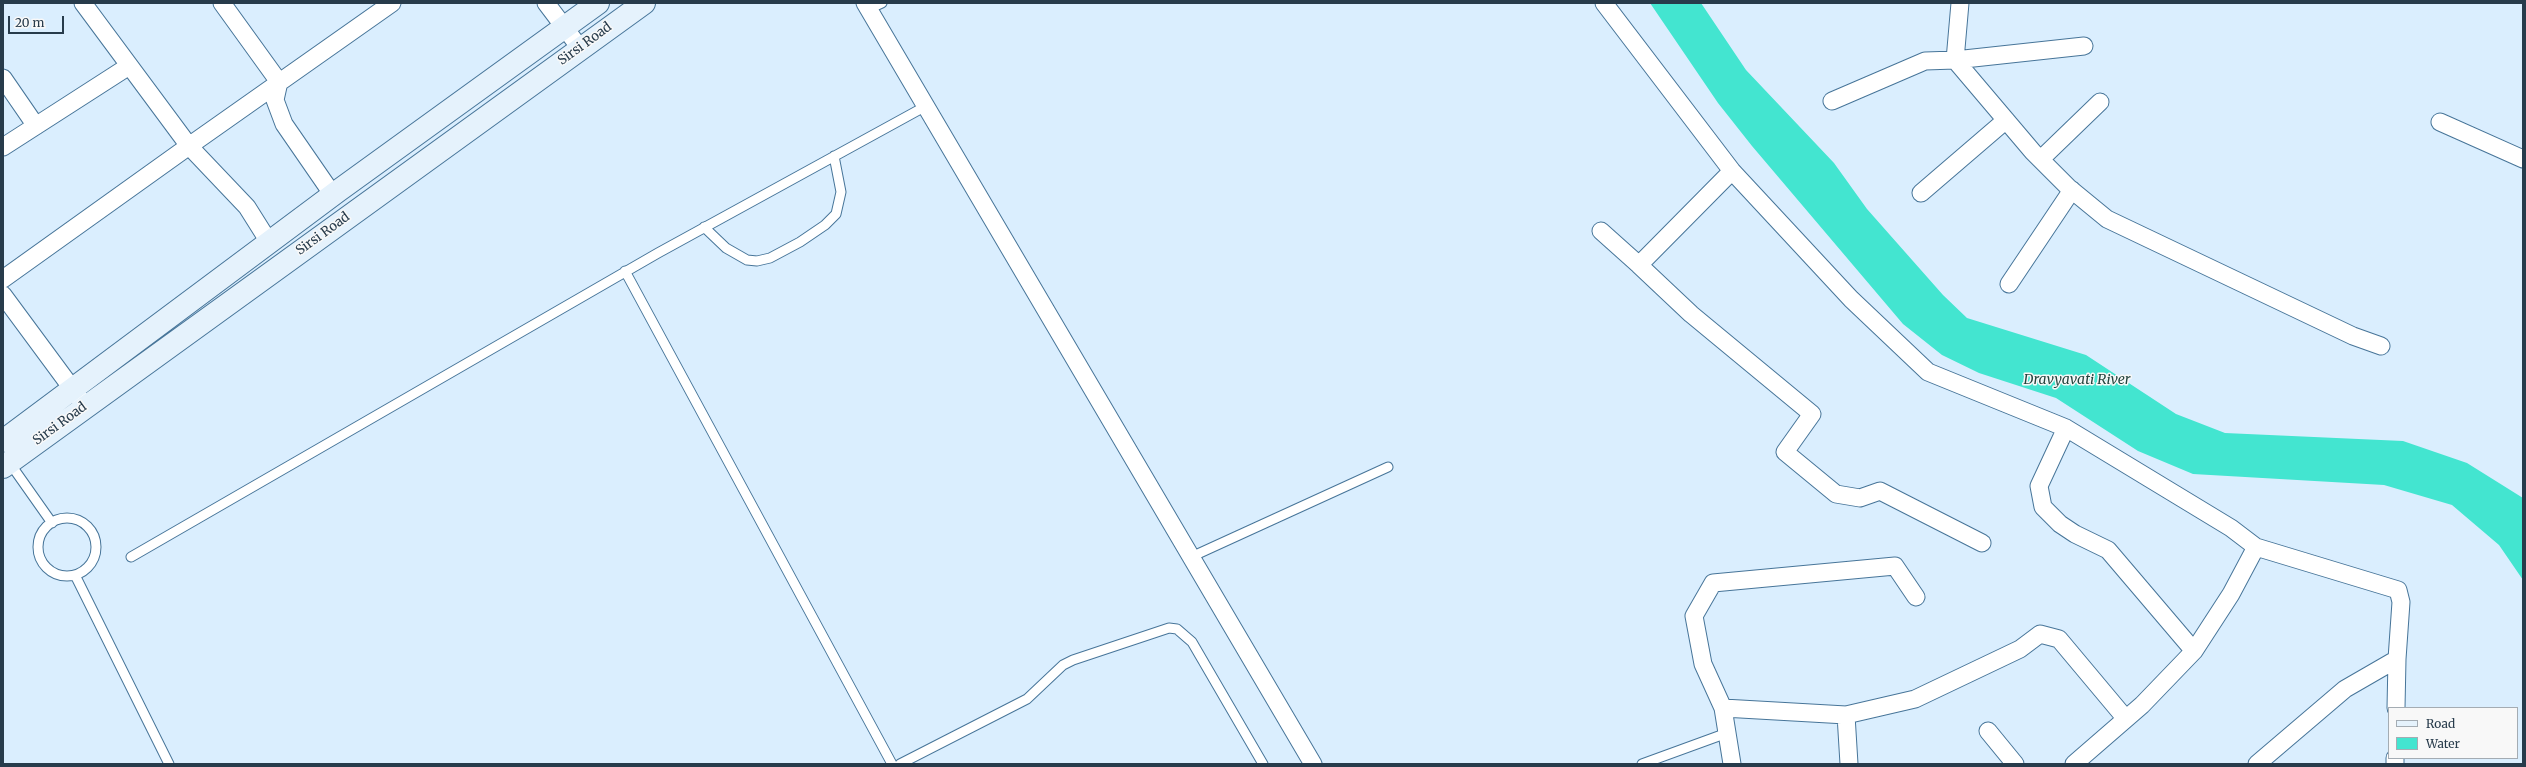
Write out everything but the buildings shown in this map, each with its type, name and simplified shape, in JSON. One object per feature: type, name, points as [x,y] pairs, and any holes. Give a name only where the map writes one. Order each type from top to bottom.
[{"type":"street","points":[[83,3],[189,146],[247,207],[269,242]]},
{"type":"street","points":[[222,3],[279,82],[275,100],[284,124],[333,195]]},
{"type":"street","points":[[3,279],[392,3]]},
{"type":"street","points":[[546,3],[580,48]]},
{"type":"street","name":"Sirsi Road","points":[[3,441],[71,388],[269,242],[563,26],[598,3]]},
{"type":"street","name":"Sirsi Road","points":[[6,465],[85,406],[644,3]]},
{"type":"street","points":[[1604,3],[1732,171],[1846,294],[1928,372],[2066,428],[2231,528],[2256,547],[2398,590],[2401,602],[2397,659],[2396,707]]},
{"type":"street","points":[[1960,3],[1955,60],[2041,159],[2072,190],[2107,219],[2353,336],[2382,346]]},
{"type":"street","points":[[872,5],[926,106],[1312,764]]},
{"type":"street","points":[[1832,101],[1925,61],[1955,60],[2084,46]]},
{"type":"street","points":[[3,146],[129,66]]},
{"type":"street","points":[[3,78],[36,126]]},
{"type":"street","points":[[2041,159],[2100,102]]},
{"type":"street","points":[[1921,193],[2006,120]]},
{"type":"street","points":[[2440,122],[2523,159]]},
{"type":"street","points":[[1639,265],[1732,171]]},
{"type":"street","points":[[2009,284],[2072,190]]},
{"type":"street","points":[[1601,232],[1691,314],[1812,414],[1785,452],[1836,494],[1860,498],[1880,491],[1982,543]]},
{"type":"street","points":[[3,295],[85,406]]},
{"type":"street","points":[[2066,428],[2039,486],[2043,508],[2060,524],[2075,534],[2108,550],[2194,651]]},
{"type":"street","points":[[2074,764],[2142,705],[2194,651],[2231,594],[2256,547]]},
{"type":"street","points":[[1732,764],[1723,708],[1703,664],[1694,616],[1713,583],[1895,566],[1916,597]]},
{"type":"street","points":[[1723,708],[1846,715],[1915,700],[2020,648],[2040,634],[2059,639],[2126,719]]},
{"type":"street","points":[[2257,764],[2345,689],[2397,659]]},
{"type":"street","points":[[1846,715],[1849,764]]},
{"type":"street","points":[[1988,732],[2015,764]]},
{"type":"lane","points":[[131,557],[625,271],[926,106]]},
{"type":"lane","points":[[704,227],[726,248],[747,260],[758,261],[770,258],[800,242],[826,225],[838,209],[841,192],[834,156]]},
{"type":"lane","points":[[625,271],[892,764]]},
{"type":"lane","points":[[6,465],[52,523]]},
{"type":"lane","points":[[1191,557],[1388,467]]},
{"type":"lane","points":[[64,519],[76,520],[83,523],[94,535],[96,543],[94,559],[89,566],[75,575],[59,575],[52,572],[41,559],[39,543],[43,532],[52,523],[64,519]]},
{"type":"lane","points":[[75,575],[169,764]]},
{"type":"lane","points":[[900,764],[1028,699],[1063,665],[1073,660],[1169,628],[1177,629],[1192,642],[1263,764]]},
{"type":"lane","points":[[1642,764],[1727,733]]},
{"type":"water","name":"Dravyavati River","points":[[1650,3],[1701,3],[1746,70],[1834,163],[1867,209],[1943,295],[1967,318],[2086,355],[2176,414],[2225,433],[2403,441],[2467,463],[2523,498],[2523,580],[2499,545],[2452,505],[2384,485],[2193,474],[2138,451],[2056,398],[1979,373],[1942,355],[1903,324],[1752,146],[1718,103]]}]
